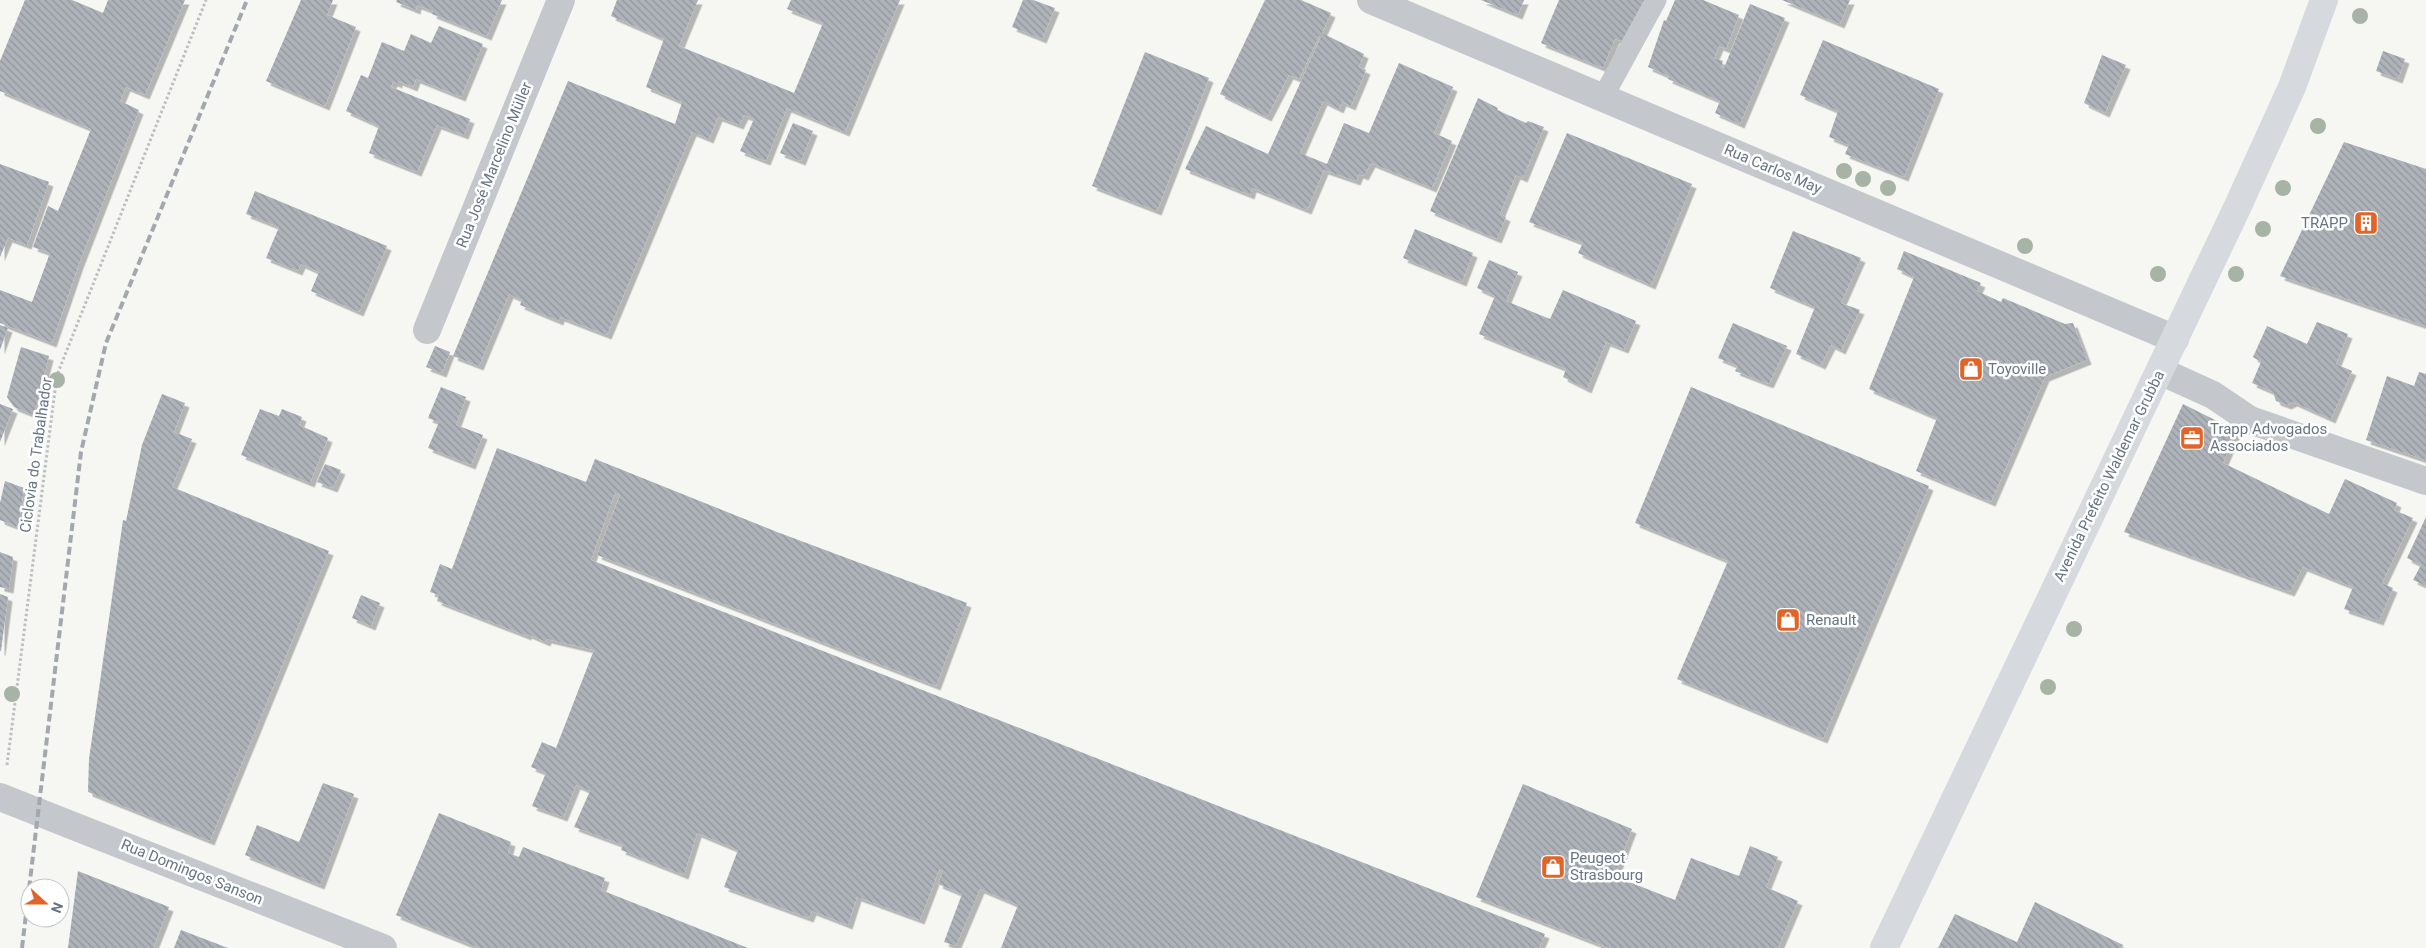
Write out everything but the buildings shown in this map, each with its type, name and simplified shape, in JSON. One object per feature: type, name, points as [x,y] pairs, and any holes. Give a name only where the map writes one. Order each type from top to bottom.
[{"type":"highway","name":"Avenida Prefeito Waldemar Grubba","points":[[1884,948],[2160,371],[2292,87],[2324,0]]},
{"type":"street","name":"Rua José Marcelino Müller","points":[[427,330],[561,0]]},
{"type":"street","name":"Rua Carlos May","points":[[1372,0],[2175,339]]},
{"type":"street","points":[[2160,371],[2213,395],[2250,420],[2426,481]]},
{"type":"street","name":"Rua Domingos Sanson","points":[[1,797],[383,948]]},
{"type":"lane","points":[[1604,97],[1656,0]]},
{"type":"path","name":"Ciclovia do Trabalhador","points":[[1,797],[57,375],[206,0]]},
{"type":"railway","points":[[22,948],[81,452],[106,343],[247,0]]},
{"type":"place","name":"TRAPP","points":[[2366,223]]},
{"type":"place","name":"Toyoville","points":[[1971,369]]},
{"type":"place","name":"Trapp Advogados Associados","points":[[2192,438]]},
{"type":"place","name":"Renault","points":[[1788,620]]},
{"type":"place","name":"Peugeot Strasbourg","points":[[1553,867]]}]
